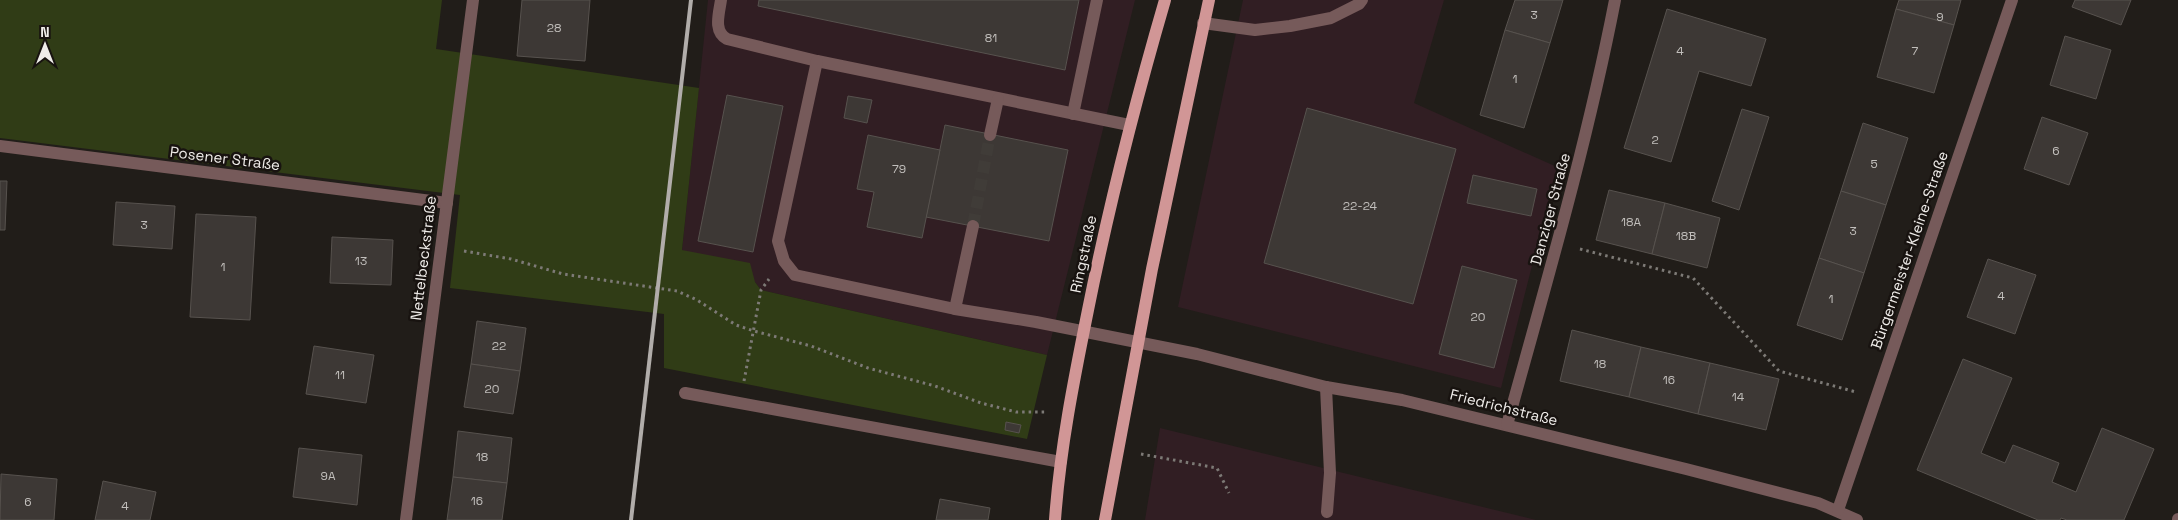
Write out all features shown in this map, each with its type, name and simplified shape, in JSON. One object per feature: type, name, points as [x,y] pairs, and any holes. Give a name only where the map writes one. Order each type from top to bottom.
[{"type":"main road","name":"Ringstraße","points":[[1055,520],[1068,416],[1102,240],[1129,125],[1165,0]]},
{"type":"main road","points":[[1105,520],[1138,343],[1208,0]]},
{"type":"street","name":"Nettelbeckstraße","points":[[406,520],[472,0]]},
{"type":"street","points":[[721,0],[717,27],[721,36],[728,39],[817,62],[1129,125]]},
{"type":"street","points":[[1073,114],[1097,0]]},
{"type":"street","points":[[1203,23],[1255,30],[1290,26],[1331,18],[1359,4],[1362,0]]},
{"type":"street","name":"Danziger Straße","points":[[1507,425],[1598,88],[1615,0]]},
{"type":"street","name":"Bürgermeister-Kleine-Straße","points":[[1838,510],[2012,0]]},
{"type":"street","points":[[784,261],[778,241],[817,62]]},
{"type":"street","points":[[990,135],[998,99]]},
{"type":"street","name":"Posener Straße","points":[[0,146],[446,203]]},
{"type":"street","points":[[955,309],[972,226]]},
{"type":"street","name":"Friedrichstraße","points":[[784,261],[795,275],[955,309],[1197,354],[1326,387],[1402,400],[1818,503],[1838,510],[1857,520]]},
{"type":"street","points":[[1326,387],[1330,473],[1327,512]]},
{"type":"street","points":[[686,393],[1061,462]]},
{"type":"path","points":[[1557,243],[1693,278],[1779,371],[1876,398]]},
{"type":"path","points":[[441,246],[511,259],[563,274],[677,291],[697,300],[736,325],[811,346],[868,368],[935,386],[981,403],[1016,412],[1044,411],[1068,416]]},
{"type":"path","points":[[740,403],[761,290],[784,261]]},
{"type":"path","points":[[1118,450],[1217,468],[1229,493]]},
{"type":"shaded area","points":[[708,0],[1135,0],[1047,355],[761,290],[755,282],[682,250]]},
{"type":"shaded area","points":[[1243,0],[1444,0],[1414,103],[1557,167],[1501,388],[1178,307]]},
{"type":"shaded area","points":[[1160,428],[1536,520],[1145,520]]},
{"type":"green space","points":[[0,0],[442,0],[436,49],[699,88],[682,250],[750,263],[755,282],[761,290],[1047,355],[1027,439],[664,368],[664,314],[450,288],[460,195],[0,138]]},
{"type":"building","points":[[522,0],[590,0],[585,61],[517,56]]},
{"type":"building","points":[[759,0],[1079,0],[1065,70],[758,6]]},
{"type":"building","points":[[1515,0],[1563,0],[1550,43],[1505,30]]},
{"type":"building","points":[[1899,0],[1961,0],[1954,25],[1896,9]]},
{"type":"building","points":[[2075,0],[2131,0],[2121,25],[2072,7]]},
{"type":"building","points":[[1667,9],[1766,39],[1751,86],[1699,71],[1671,162],[1624,148]]},
{"type":"building","points":[[1896,9],[1954,25],[1934,93],[1877,77]]},
{"type":"building","points":[[1505,30],[1550,43],[1524,128],[1480,115]]},
{"type":"building","points":[[2065,36],[2111,50],[2096,99],[2050,85]]},
{"type":"building","points":[[727,95],[783,106],[753,252],[698,241]]},
{"type":"building","points":[[848,96],[872,100],[867,123],[844,118]]},
{"type":"building","points":[[1307,108],[1456,149],[1413,304],[1264,263]]},
{"type":"building","points":[[1742,109],[1769,117],[1739,210],[1712,201]]},
{"type":"building","points":[[2042,117],[2088,133],[2069,185],[2024,169]]},
{"type":"building","points":[[1863,123],[1908,138],[1886,205],[1841,191]]},
{"type":"building","points":[[945,125],[1068,150],[1049,241],[926,217]]},
{"type":"building","points":[[868,135],[940,150],[922,238],[867,227],[874,192],[857,189]]},
{"type":"building","points":[[1473,175],[1537,189],[1531,216],[1467,203]]},
{"type":"building","points":[[0,181],[7,181],[5,230],[0,230]]},
{"type":"building","points":[[1609,190],[1665,203],[1652,254],[1596,240]]},
{"type":"building","points":[[1841,191],[1886,205],[1864,273],[1819,258]]},
{"type":"building","points":[[116,202],[175,206],[172,249],[113,245]]},
{"type":"building","points":[[1665,203],[1720,218],[1707,268],[1652,254]]},
{"type":"building","points":[[196,214],[256,217],[250,320],[190,317]]},
{"type":"building","points":[[332,237],[393,240],[391,285],[330,283]]},
{"type":"building","points":[[1819,258],[1864,273],[1842,340],[1797,325]]},
{"type":"building","points":[[1988,259],[2036,275],[2015,334],[1967,317]]},
{"type":"building","points":[[1462,266],[1517,280],[1494,368],[1439,354]]},
{"type":"building","points":[[477,321],[526,328],[520,371],[471,364]]},
{"type":"building","points":[[1572,330],[1641,347],[1629,397],[1560,381]]},
{"type":"building","points":[[314,346],[374,355],[366,403],[306,394]]},
{"type":"building","points":[[1641,347],[1710,363],[1698,414],[1629,397]]},
{"type":"building","points":[[1963,359],[2012,378],[1981,453],[2005,463],[2013,445],[2059,463],[2052,482],[2076,492],[2102,428],[2154,449],[2124,520],[2067,520],[2061,518],[2060,520],[2038,520],[1917,470]]},
{"type":"building","points":[[1710,363],[1779,379],[1766,430],[1698,414]]},
{"type":"building","points":[[471,364],[520,371],[513,414],[464,407]]},
{"type":"building","points":[[1006,422],[1021,425],[1019,433],[1005,430]]},
{"type":"building","points":[[458,431],[512,438],[507,483],[453,477]]},
{"type":"building","points":[[299,448],[362,455],[357,505],[293,497]]},
{"type":"building","points":[[1,474],[57,479],[54,520],[0,520]]},
{"type":"building","points":[[453,477],[507,483],[502,520],[447,520]]},
{"type":"building","points":[[103,481],[156,492],[150,520],[95,520]]},
{"type":"building","points":[[940,499],[990,508],[988,520],[936,520]]},
{"type":"tunnel","points":[[973,226],[990,135]]},
{"type":"railway","points":[[631,520],[691,0]]}]
